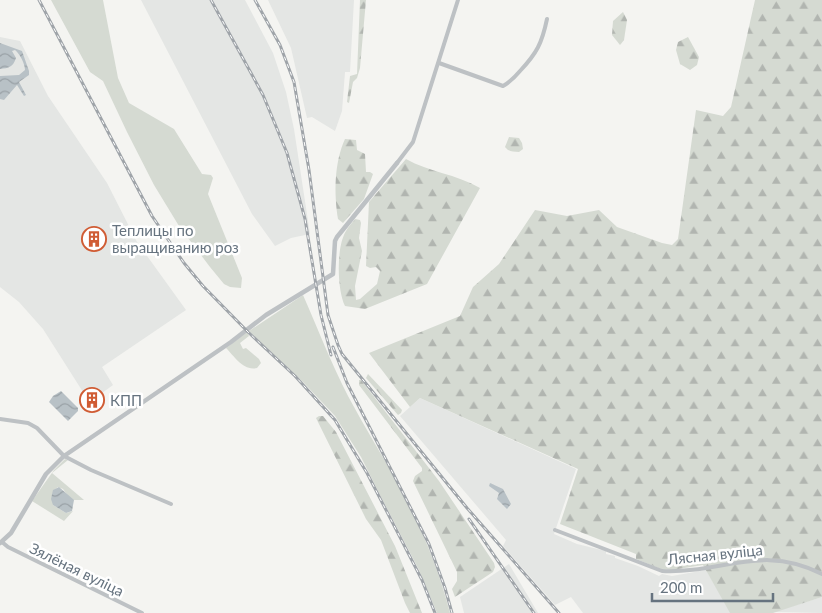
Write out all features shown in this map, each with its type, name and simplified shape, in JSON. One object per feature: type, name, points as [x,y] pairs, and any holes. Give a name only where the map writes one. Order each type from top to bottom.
[{"type":"street","points":[[1,543],[11,533],[41,481],[59,460],[231,342],[266,315],[333,274],[335,241],[337,237],[397,164],[412,142],[458,0]]},
{"type":"street","points":[[439,63],[502,86],[510,81],[535,54],[545,30],[547,19]]},
{"type":"street","points":[[0,419],[28,423],[37,428],[64,456],[91,470],[171,504]]},
{"type":"street","name":"Лясная вуліца","points":[[554,530],[662,571],[679,571],[766,559],[798,564],[822,574]]},
{"type":"street","name":"Зялёная вуліца","points":[[1,543],[142,613]]},
{"type":"shaded area","points":[[141,0],[245,0],[273,53],[286,92],[294,129],[310,234],[291,238],[275,246],[252,214]]},
{"type":"shaded area","points":[[268,0],[354,0],[350,72],[345,72],[342,111],[335,131],[312,117],[307,118],[291,48]]},
{"type":"shaded area","points":[[0,37],[20,41],[48,96],[107,183],[137,242],[186,310],[102,367],[113,385],[102,393],[103,396],[90,403],[43,329],[19,302],[0,287]]},
{"type":"shaded area","points":[[420,398],[576,469],[554,534],[577,544],[606,551],[606,554],[615,556],[615,558],[659,576],[662,574],[672,576],[706,570],[731,613],[583,613],[571,597],[555,605],[503,546],[506,540],[400,416]]},
{"type":"shaded area","points":[[509,564],[538,613],[464,613],[460,597]]},
{"type":"shaded area","points":[[822,597],[822,613],[773,612]]},
{"type":"green space","points":[[51,0],[103,0],[118,78],[129,103],[174,129],[202,174],[211,175],[213,178],[208,194],[242,278],[241,288],[230,287],[224,284],[179,226],[154,185],[103,81],[90,72]]},
{"type":"green space","points":[[360,0],[366,0],[360,68],[357,78],[353,82],[349,103],[347,102],[350,76],[357,74]]},
{"type":"green space","points":[[755,0],[822,0],[822,597],[773,613],[730,613],[703,565],[672,570],[661,569],[636,559],[636,554],[560,524],[578,469],[420,398],[410,407],[369,353],[460,316],[473,287],[499,264],[535,210],[567,216],[599,210],[617,227],[672,245],[678,239],[696,110],[723,116],[731,107]]},
{"type":"green space","points":[[623,12],[627,20],[624,40],[620,45],[612,35],[613,21]]},
{"type":"green space","points":[[688,37],[699,57],[697,65],[690,70],[680,64],[676,50],[678,42]]},
{"type":"green space","points":[[509,137],[519,138],[523,149],[517,152],[507,149],[505,147]]},
{"type":"green space","points":[[345,139],[356,140],[357,150],[365,154],[366,172],[373,174],[364,199],[343,223],[338,219],[336,189],[337,168]]},
{"type":"green space","points":[[406,159],[462,179],[480,188],[427,284],[365,309],[345,306],[339,279],[340,247],[343,238],[355,219],[360,220],[359,238],[362,251],[355,286],[356,300],[360,299],[377,284],[380,271],[376,267],[370,268],[366,266],[369,202]]},
{"type":"green space","points":[[303,295],[348,396],[416,519],[435,565],[450,613],[437,613],[419,570],[361,457],[335,416],[303,382],[249,331]]},
{"type":"green space","points":[[247,332],[249,336],[240,343],[243,349],[246,348],[259,359],[261,363],[257,368],[243,365],[226,348]]},
{"type":"green space","points":[[368,374],[402,410],[401,413],[398,415],[366,378]]},
{"type":"green space","points":[[359,380],[361,380],[439,481],[494,563],[493,572],[455,597],[452,589],[457,581],[457,572],[413,481],[415,476],[422,471],[422,468],[359,385]]},
{"type":"green space","points":[[323,416],[336,432],[395,546],[422,613],[410,613],[381,540],[366,519],[316,418]]},
{"type":"green space","points":[[65,459],[68,460],[52,473],[84,500],[71,500],[63,489],[58,487],[54,490],[53,505],[66,513],[73,511],[64,521],[32,501],[54,470]]},
{"type":"water","points":[[0,43],[22,51],[29,71],[29,75],[19,82],[26,95],[24,96],[17,85],[4,100],[0,99],[0,76],[19,75],[25,70],[22,59],[15,50],[12,51],[16,58],[14,63],[0,69]]},
{"type":"water","points":[[61,391],[78,408],[78,411],[68,421],[49,402],[53,396]]},
{"type":"water","points":[[490,483],[503,489],[511,504],[507,509],[497,499],[499,493],[489,486]]},
{"type":"water","points":[[59,487],[74,500],[72,511],[66,513],[53,505],[51,499],[53,490]]},
{"type":"railway","points":[[39,0],[152,216],[184,263],[203,286],[295,376],[335,420],[367,473],[422,580],[435,613]]},
{"type":"railway","points":[[211,0],[263,95],[287,153],[305,219],[321,315],[331,355]]},
{"type":"railway","points":[[255,0],[280,45],[294,82],[309,170],[328,315],[342,354],[467,508],[559,613]]},
{"type":"railway","points":[[333,347],[347,383],[429,544],[452,613]]},
{"type":"railway","points":[[469,519],[534,613]]},
{"type":"place","name":"Теплицы по выращиванию роз","points":[[94,239]]},
{"type":"place","name":"КПП","points":[[92,400]]}]
